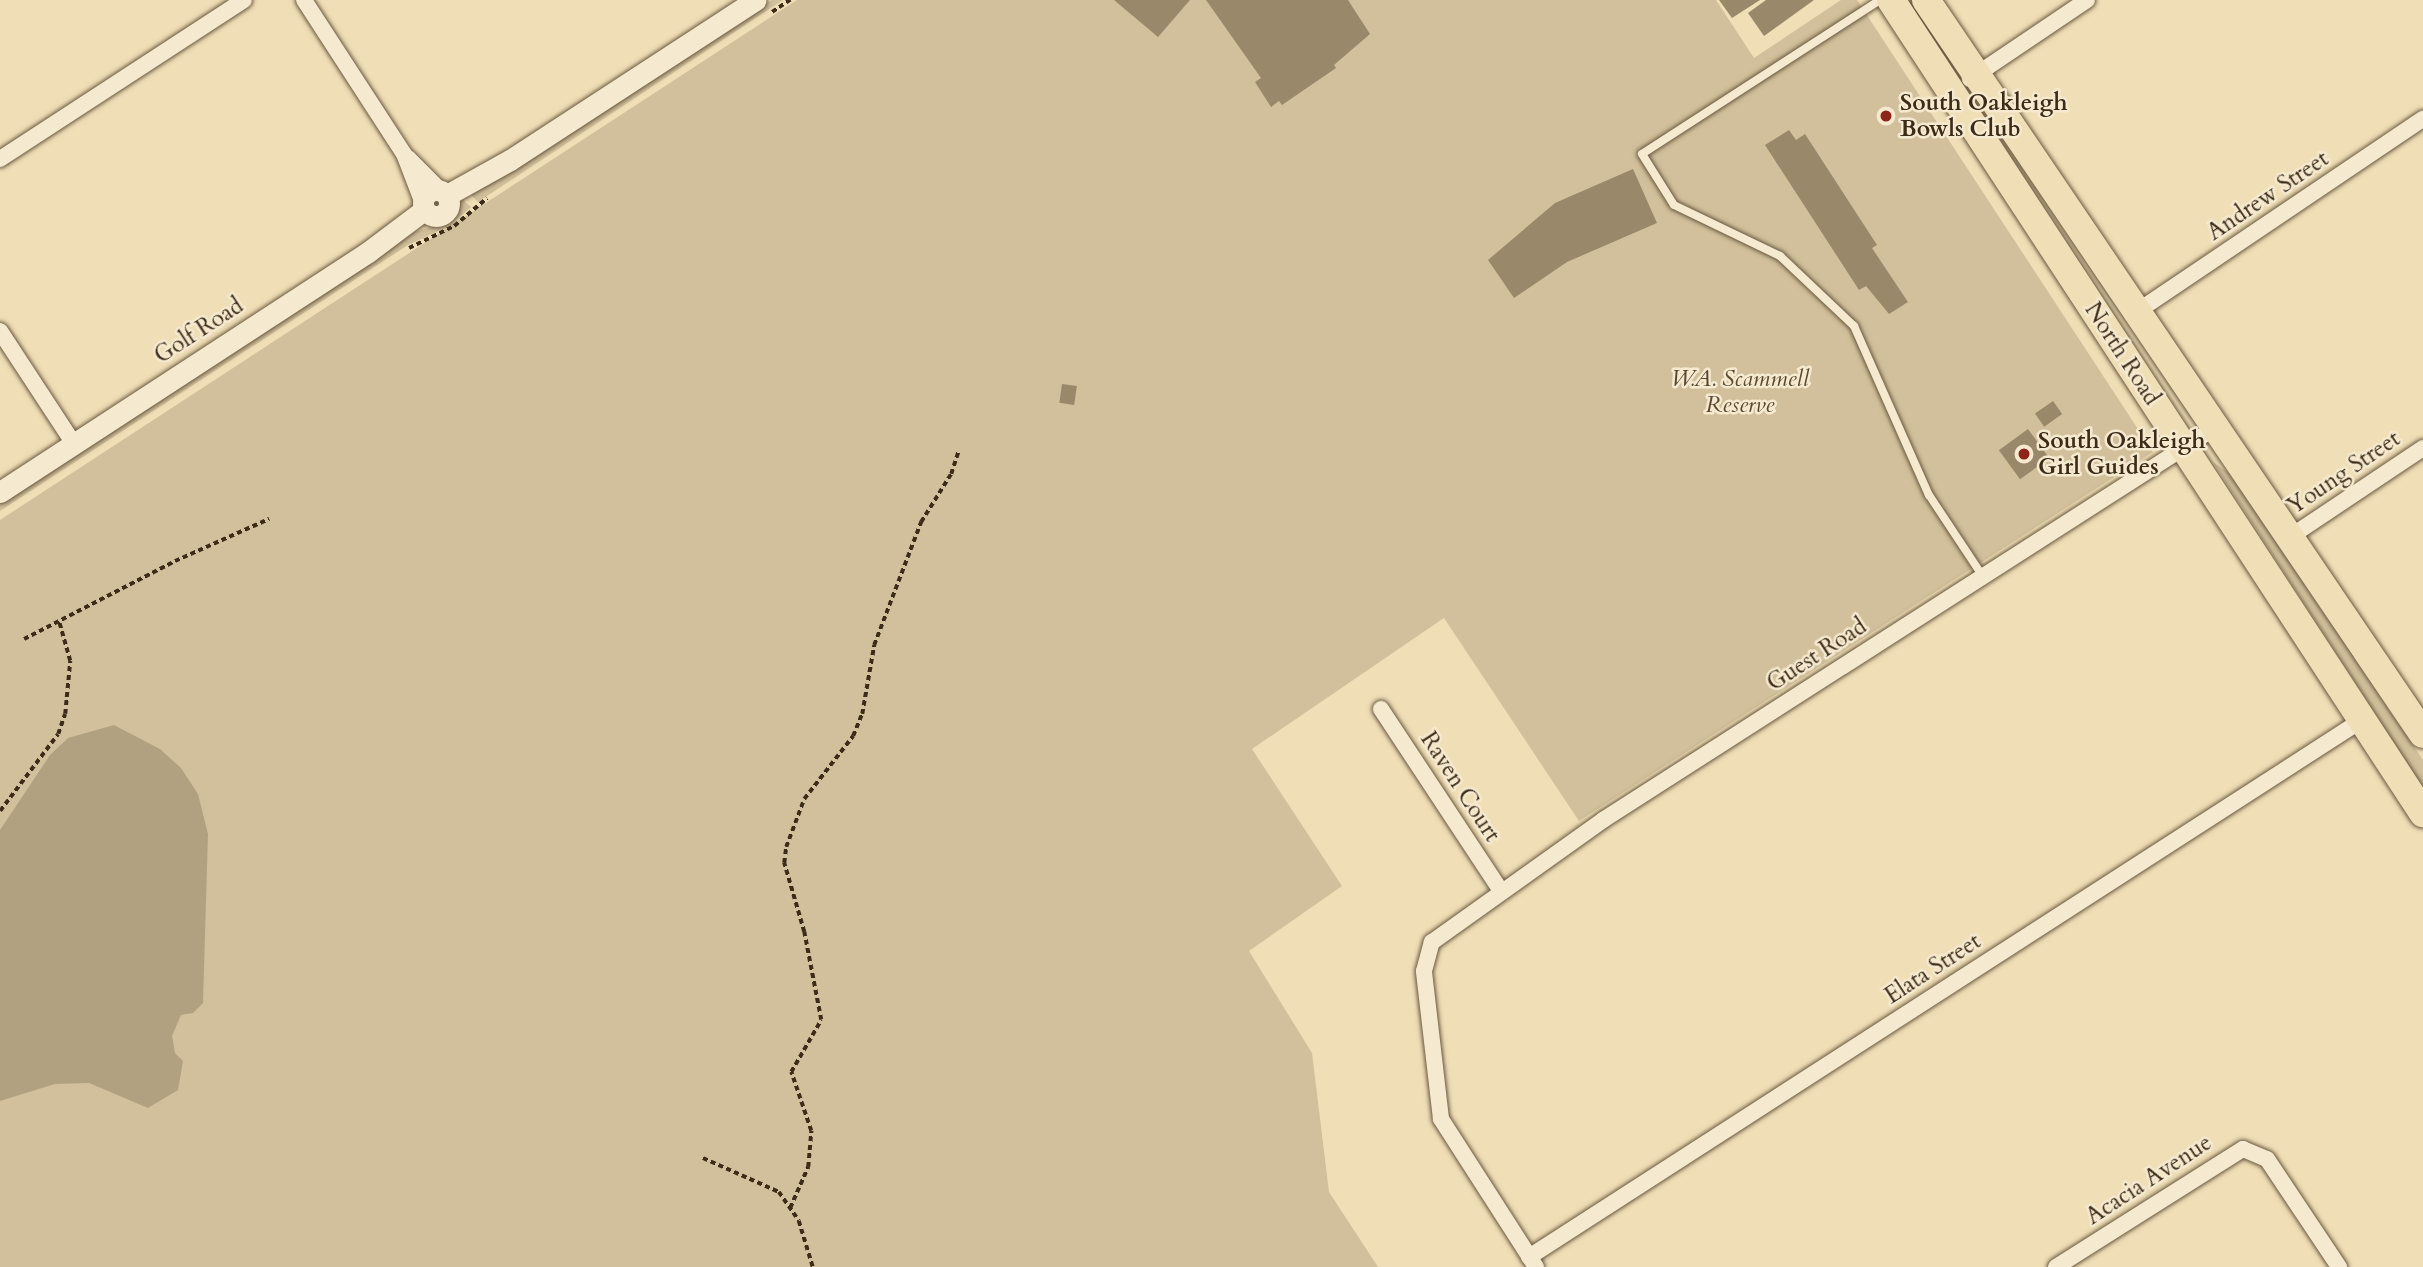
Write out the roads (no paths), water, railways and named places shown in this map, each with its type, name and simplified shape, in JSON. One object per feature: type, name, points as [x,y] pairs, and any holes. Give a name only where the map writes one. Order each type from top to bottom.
[{"type":"highway","name":"North Road","points":[[1891,0],[2423,813]]},
{"type":"highway","name":"North Road","points":[[1926,0],[2423,734]]},
{"type":"street","points":[[0,159],[244,0]]},
{"type":"street","points":[[304,0],[433,199]]},
{"type":"street","name":"Golf Road","points":[[0,492],[368,253],[433,199],[755,0]]},
{"type":"street","points":[[1951,91],[2087,0]]},
{"type":"street","name":"Andrew Street","points":[[2138,311],[2423,119]]},
{"type":"street","points":[[0,331],[74,444]]},
{"type":"street","name":"Guest Road","points":[[1532,1262],[1451,1139],[1438,1111],[1424,971],[1428,948],[1447,927],[1603,820],[2216,427]]},
{"type":"street","name":"Young Street","points":[[2290,537],[2423,448]]},
{"type":"street","name":"Raven Court","points":[[1381,709],[1501,891]]},
{"type":"street","name":"Elata Street","points":[[1532,1262],[2362,720]]},
{"type":"street","name":"Acacia Avenue","points":[[2056,1267],[2243,1149],[2267,1159],[2339,1267]]},
{"type":"lane","points":[[1880,0],[1642,154],[1674,205],[1780,256],[1854,326],[1877,368],[1917,472],[1982,575]]},
{"type":"place","name":"South Oakleigh Bowls Club","points":[[1886,116]]},
{"type":"place","name":"South Oakleigh Girl Guides","points":[[2024,454]]},
{"type":"park label","name":"W.A. Scammell Reserve","points":[[1740,392]]}]
